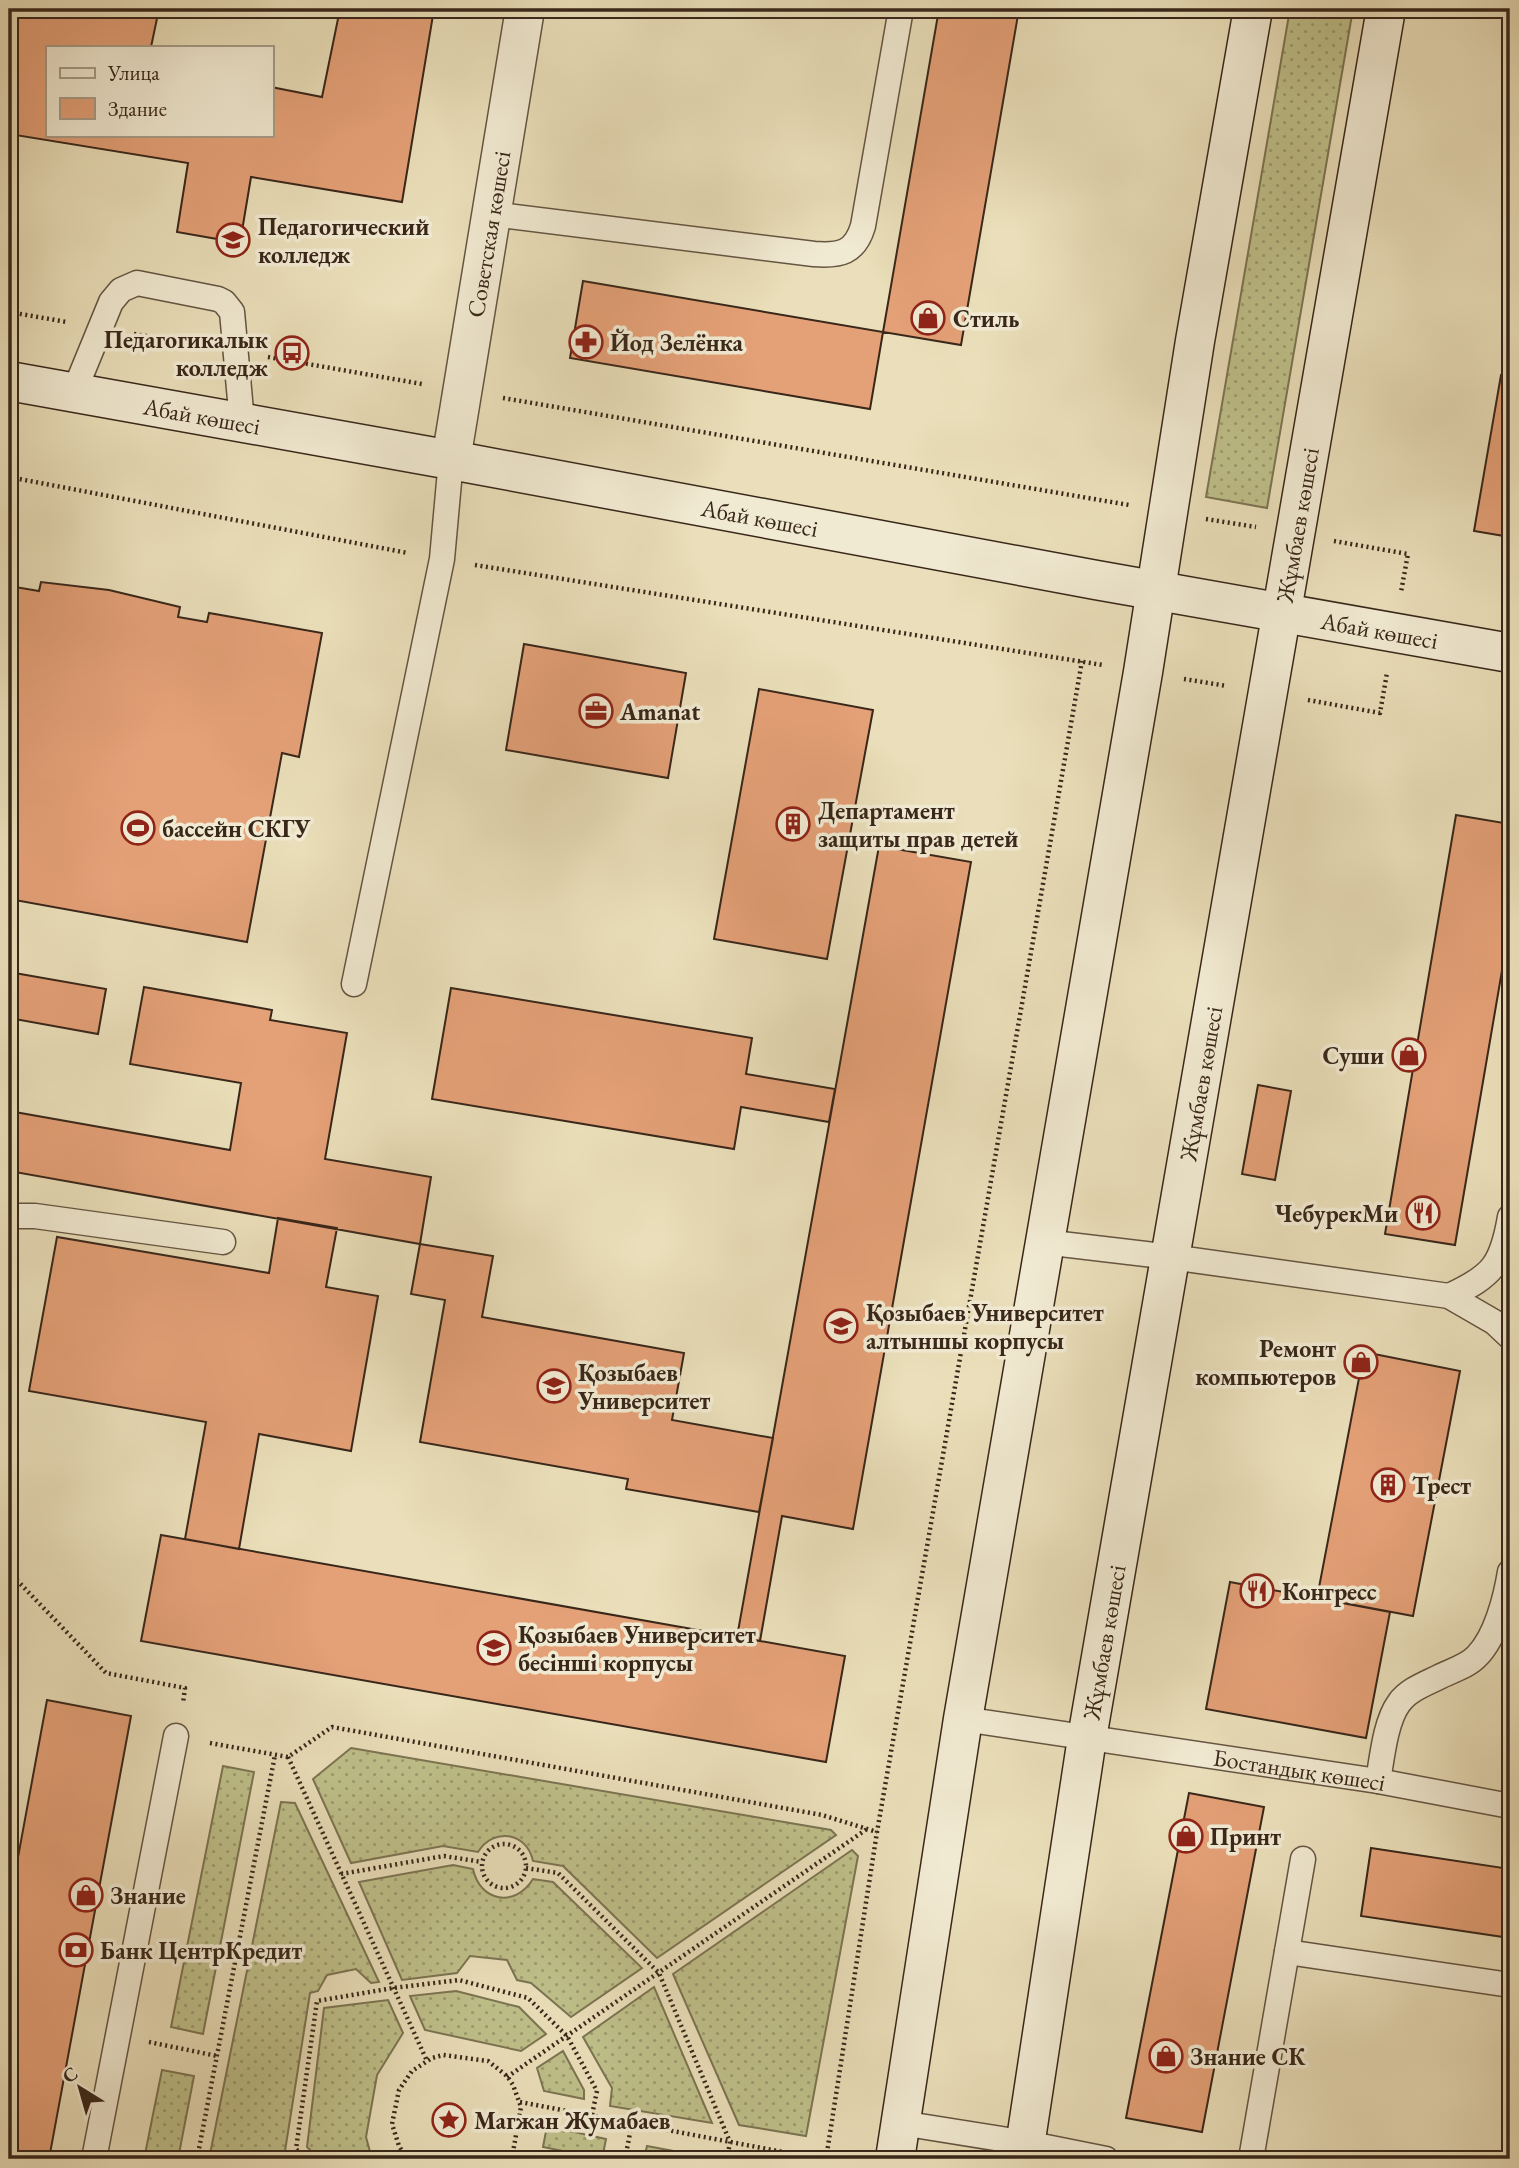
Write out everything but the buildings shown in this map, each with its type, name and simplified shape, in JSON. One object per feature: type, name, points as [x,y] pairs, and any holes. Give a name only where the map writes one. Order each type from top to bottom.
[{"type":"main road","name":"Советская көшесі","points":[[451,460],[525,9]]},
{"type":"main road","points":[[898,2141],[963,1719],[1253,9]]},
{"type":"main road","name":"Жұмбаев көшесі","points":[[1025,2151],[1087,1738],[1386,9]]},
{"type":"main road","name":"Абай көшесі","points":[[9,381],[1510,653]]},
{"type":"lane","points":[[492,214],[814,254],[827,255],[848,250],[855,244],[863,226],[901,9]]},
{"type":"lane","points":[[74,392],[115,296],[128,285],[136,283],[218,299],[232,312],[242,422]]},
{"type":"lane","points":[[354,984],[442,559],[451,460]]},
{"type":"lane","points":[[9,1216],[35,1216],[223,1242]]},
{"type":"lane","points":[[1449,1296],[1484,1277],[1498,1260],[1505,1246],[1510,1217]]},
{"type":"lane","points":[[1044,1242],[1449,1296],[1494,1322],[1510,1337]]},
{"type":"lane","points":[[1378,1782],[1389,1724],[1398,1704],[1420,1686],[1477,1657],[1498,1619],[1510,1572]]},
{"type":"lane","name":"Бостандық көшесі","points":[[963,1719],[1378,1782],[1510,1806]]},
{"type":"lane","points":[[94,2159],[176,1736]]},
{"type":"lane","points":[[1251,2159],[1303,1859]]},
{"type":"lane","points":[[1287,1952],[1510,1985]]},
{"type":"lane","points":[[898,2141],[1106,2159]]},
{"type":"path","points":[[9,312],[1110,502]]},
{"type":"path","points":[[9,477],[442,559],[1082,662],[877,1832],[826,2159]]},
{"type":"path","points":[[9,1572],[106,1673],[185,1688],[176,1736],[288,1757],[332,1727],[822,1815],[877,1832]]},
{"type":"path","points":[[197,2159],[275,1755]]},
{"type":"path","points":[[288,1757],[427,2061]]},
{"type":"path","points":[[507,2077],[868,1828]]},
{"type":"path","points":[[508,1844],[523,1853],[526,1868],[524,1876],[516,1885],[499,1888],[485,1878],[481,1867],[484,1856],[491,1847],[508,1844]]},
{"type":"path","points":[[341,1874],[444,1856],[482,1862]]},
{"type":"path","points":[[526,1868],[558,1873],[659,1973],[730,2142],[727,2159]]},
{"type":"path","points":[[305,2159],[296,2149],[317,2001],[393,1988],[459,1980],[528,1998],[567,2036],[597,2091],[592,2115]]},
{"type":"path","points":[[118,2036],[217,2056]]},
{"type":"path","points":[[407,2159],[398,2147],[392,2124],[399,2090],[412,2071],[443,2055],[488,2061],[507,2077],[521,2107],[513,2152],[509,2157]]},
{"type":"path","points":[[520,2102],[820,2159]]},
{"type":"path","points":[[625,2159],[632,2123]]},
{"type":"path","points":[[509,2157],[535,2159]]},
{"type":"green space","points":[[1290,9],[1353,9],[1267,508],[1206,497]]},
{"type":"green space","points":[[351,1748],[831,1830],[836,1835],[657,1958],[563,1866],[533,1861],[524,1844],[509,1836],[492,1839],[478,1852],[443,1846],[351,1863],[313,1779]]},
{"type":"green space","points":[[223,1766],[254,1772],[203,2034],[171,2027]]},
{"type":"green space","points":[[281,1802],[295,1803],[379,1982],[371,1983],[356,1969],[327,1975],[318,1991],[310,1993],[285,2151],[292,2159],[209,2159]]},
{"type":"green space","points":[[852,1850],[858,1856],[806,2136],[739,2125],[673,1974]]},
{"type":"green space","points":[[453,1865],[473,1869],[483,1889],[499,1897],[517,1894],[533,1879],[553,1882],[642,1968],[571,2017],[531,1983],[517,1980],[507,1960],[470,1956],[457,1973],[402,1980],[359,1882]]},
{"type":"green space","points":[[654,1987],[712,2123],[610,2106],[612,2088],[583,2037]]},
{"type":"green space","points":[[456,1991],[519,2007],[546,2034],[521,2051],[425,2030],[410,1996]]},
{"type":"green space","points":[[388,2000],[403,2033],[377,2075],[366,2137],[372,2159],[319,2159],[307,2147],[324,2008]]},
{"type":"green space","points":[[563,2051],[584,2090],[584,2099],[544,2091],[537,2068]]},
{"type":"green space","points":[[162,2070],[194,2076],[178,2159],[144,2159]]},
{"type":"green space","points":[[547,2126],[606,2139],[602,2159],[543,2147]]},
{"type":"green space","points":[[647,2146],[695,2155],[694,2159],[644,2159]]},
{"type":"place","name":"Педагогический колледж","points":[[233,240]]},
{"type":"place","name":"Стиль","points":[[928,318]]},
{"type":"place","name":"Йод Зелёнка","points":[[586,342]]},
{"type":"place","name":"Педагогикалык колледж","points":[[292,353]]},
{"type":"place","name":"Amanat","points":[[596,711]]},
{"type":"place","name":"Департамент защиты прав детей","points":[[793,824]]},
{"type":"place","name":"бассейн СКГУ","points":[[138,828]]},
{"type":"place","name":"Суши","points":[[1409,1055]]},
{"type":"place","name":"ЧебурекМи","points":[[1423,1213]]},
{"type":"place","name":"Қозыбаев Университет алтыншы корпусы","points":[[841,1326]]},
{"type":"place","name":"Ремонт компьютеров","points":[[1361,1362]]},
{"type":"place","name":"Қозыбаев Университет","points":[[554,1386]]},
{"type":"place","name":"Трест","points":[[1388,1485]]},
{"type":"place","name":"Конгресс","points":[[1257,1591]]},
{"type":"place","name":"Қозыбаев Университет бесінші корпусы","points":[[494,1648]]},
{"type":"place","name":"Принт","points":[[1186,1836]]},
{"type":"place","name":"Знание","points":[[86,1895]]},
{"type":"place","name":"Банк ЦентрКредит","points":[[76,1950]]},
{"type":"place","name":"Знание СК","points":[[1166,2056]]},
{"type":"place","name":"Магжан Жумабаев","points":[[449,2120]]}]
